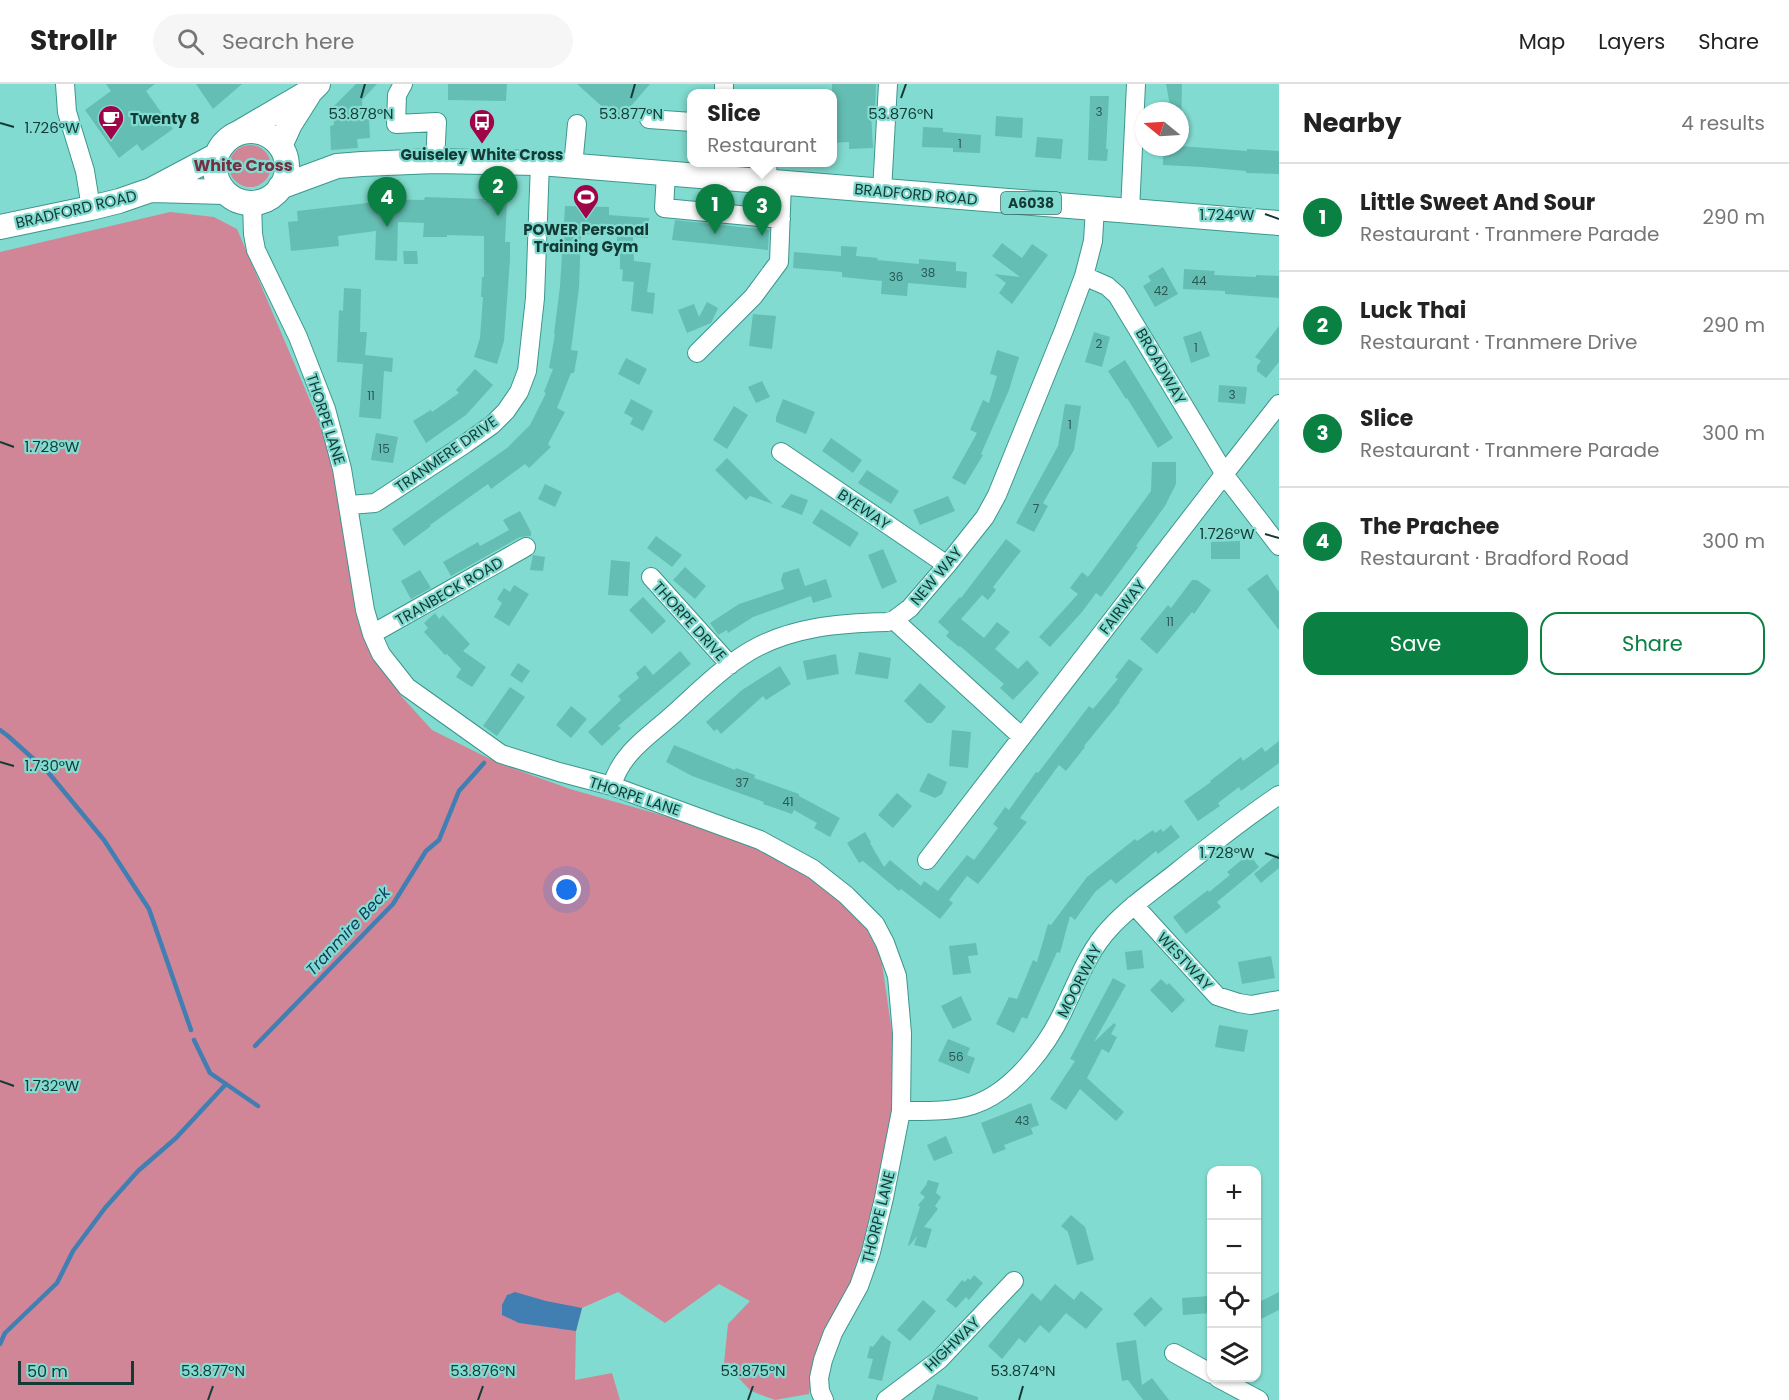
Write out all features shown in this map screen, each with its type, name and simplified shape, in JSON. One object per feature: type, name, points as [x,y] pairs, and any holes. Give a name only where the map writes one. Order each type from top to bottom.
[{"type":"main road","points":[[237,134],[249,131],[261,132],[271,137],[282,150],[287,167],[285,178],[280,188],[263,201],[252,203],[234,199],[225,192],[216,175],[217,155],[229,139],[237,134],[315,87]]},
{"type":"main road","points":[[282,150],[290,124],[315,87]]},
{"type":"main road","name":"BRADFORD ROAD","points":[[282,150],[337,166]]},
{"type":"main road","name":"BRADFORD ROAD","points":[[0,226],[91,208],[151,190],[217,155]]},
{"type":"main road","name":"BRADFORD ROAD","points":[[280,188],[337,166],[435,161],[540,163],[666,174],[773,176],[882,191],[1279,223]]},
{"type":"main road","name":"BRADFORD ROAD","points":[[151,190],[225,192]]},
{"type":"street","points":[[65,84],[67,112],[85,171],[91,208]]},
{"type":"street","points":[[404,84],[397,95],[396,124],[436,122],[435,161]]},
{"type":"street","points":[[882,191],[888,84]]},
{"type":"street","points":[[1130,211],[1136,84]]},
{"type":"street","points":[[649,119],[687,122]]},
{"type":"street","points":[[573,166],[577,124]]},
{"type":"street","name":"TRANMERE DRIVE","points":[[349,506],[375,503],[465,444],[492,425],[506,411],[519,392],[527,371],[535,297],[540,163]]},
{"type":"street","points":[[666,174],[664,208],[781,219]]},
{"type":"street","points":[[697,353],[753,297],[779,262],[781,219],[773,176]]},
{"type":"street","name":"THORPE LANE","points":[[252,203],[256,250],[298,337],[326,410],[341,463],[365,610],[372,634],[381,654],[407,687],[501,754],[612,786],[760,840],[813,869],[846,896],[875,924],[885,943],[897,976],[902,1033],[901,1111],[871,1252],[859,1286],[833,1333],[823,1360],[819,1378],[824,1400]]},
{"type":"street","name":"NEW WAY","points":[[894,620],[910,608],[947,565],[985,517],[997,495],[1084,276],[1092,241],[1095,208]]},
{"type":"street","name":"BROADWAY","points":[[1084,276],[1107,286],[1117,295],[1224,474],[1279,546]]},
{"type":"street","name":"FAIRWAY","points":[[927,860],[1279,404]]},
{"type":"street","name":"BYEWAY","points":[[781,452],[947,565]]},
{"type":"street","name":"TRANBECK ROAD","points":[[372,634],[526,547]]},
{"type":"street","name":"THORPE DRIVE","points":[[651,577],[730,665]]},
{"type":"street","points":[[612,786],[618,769],[631,751],[730,665],[751,651],[797,632],[834,625],[894,620],[1022,737]]},
{"type":"street","name":"MOORWAY","points":[[901,1111],[940,1112],[975,1104],[1004,1088],[1025,1069],[1047,1040],[1097,943],[1110,928],[1134,905],[1235,826],[1279,795]]},
{"type":"street","name":"WESTWAY","points":[[1134,905],[1217,996],[1251,1005],[1279,1000]]},
{"type":"street","name":"HIGHWAY","points":[[885,1400],[939,1360],[1014,1281]]},
{"type":"street","points":[[1174,1353],[1207,1371]]},
{"type":"street","points":[[1227,1382],[1259,1400]]},
{"type":"shaded area","points":[[250,145],[265,151],[271,166],[265,181],[250,187],[235,181],[229,166],[235,151]]},
{"type":"shaded area","points":[[170,212],[214,217],[237,229],[329,445],[348,537],[358,622],[377,662],[402,697],[432,730],[498,763],[570,789],[749,840],[804,870],[859,914],[881,957],[894,1046],[894,1112],[875,1235],[813,1371],[809,1394],[775,1400],[751,1391],[724,1363],[728,1324],[750,1301],[719,1284],[665,1323],[618,1292],[582,1308],[576,1331],[575,1380],[612,1373],[620,1400],[0,1400],[0,252]]},
{"type":"water","points":[[515,1292],[582,1308],[576,1331],[519,1323],[502,1315],[502,1305],[507,1295]]},
{"type":"building","points":[[106,84],[155,84],[146,91],[173,129],[142,151],[137,144],[119,158],[85,110],[111,91]]},
{"type":"building","points":[[196,84],[242,84],[213,109]]},
{"type":"building","points":[[356,84],[377,84],[362,100],[363,119],[369,119],[370,138],[357,139],[358,148],[331,150],[330,126],[334,125],[333,107]]},
{"type":"building","points":[[448,84],[507,84],[506,101],[448,100]]},
{"type":"building","points":[[577,84],[650,84],[618,121]]},
{"type":"building","points":[[832,84],[876,84],[875,111],[871,112],[873,148],[849,149],[849,142],[837,143],[837,89],[832,89]]},
{"type":"building","points":[[1166,84],[1182,84],[1182,102],[1169,102]]},
{"type":"building","points":[[1090,96],[1109,96],[1107,161],[1088,160]]},
{"type":"building","points":[[996,116],[1023,118],[1022,138],[995,136]]},
{"type":"building","points":[[923,127],[943,128],[943,132],[981,135],[980,153],[953,152],[953,148],[922,147]]},
{"type":"building","points":[[1037,137],[1063,139],[1061,159],[1035,157]]},
{"type":"building","points":[[1189,147],[1279,151],[1279,174],[1163,165],[1163,156],[1189,156]]},
{"type":"building","points":[[425,197],[484,199],[484,201],[507,203],[505,242],[510,242],[510,260],[504,341],[497,364],[474,357],[480,338],[484,236],[423,237],[424,223],[398,222],[397,261],[375,260],[376,231],[338,236],[339,246],[291,251],[288,222],[298,221],[297,211],[376,202],[376,199],[424,200]]},
{"type":"building","points":[[565,206],[609,207],[609,215],[649,218],[648,238],[633,237],[634,261],[651,263],[647,292],[655,293],[653,314],[631,311],[634,282],[622,281],[623,270],[620,269],[617,235],[581,234],[579,288],[571,350],[578,351],[574,373],[571,373],[557,408],[565,412],[548,444],[551,447],[529,468],[525,464],[491,489],[488,484],[404,546],[392,529],[507,448],[530,425],[546,393],[544,392],[553,369],[549,368],[560,286]]},
{"type":"building","points":[[675,220],[769,230],[768,250],[672,240]]},
{"type":"building","points":[[1002,243],[1022,258],[1032,244],[1048,255],[1012,304],[999,293],[1006,283],[994,274],[1020,277],[992,256]]},
{"type":"building","points":[[841,246],[857,247],[856,256],[878,258],[877,260],[919,264],[919,259],[956,262],[956,271],[967,272],[966,288],[908,283],[907,296],[881,294],[882,281],[842,277],[842,272],[793,268],[794,252],[841,256]]},
{"type":"building","points":[[403,251],[417,251],[418,264],[404,264]]},
{"type":"building","points":[[1163,267],[1178,294],[1155,307],[1143,286],[1151,281],[1148,276]]},
{"type":"building","points":[[1184,269],[1215,271],[1214,275],[1279,276],[1279,298],[1225,294],[1225,291],[1183,289]]},
{"type":"building","points":[[344,288],[361,289],[360,332],[367,332],[365,355],[393,358],[392,372],[384,371],[381,419],[359,417],[363,364],[337,362],[339,310],[343,311]]},
{"type":"building","points":[[707,302],[718,308],[711,323],[687,333],[678,310],[694,304],[699,317]]},
{"type":"building","points":[[753,314],[776,316],[772,349],[749,346]]},
{"type":"building","points":[[1279,326],[1279,362],[1266,378],[1257,371],[1257,366],[1261,361],[1255,357]]},
{"type":"building","points":[[1201,331],[1210,356],[1191,363],[1183,337]]},
{"type":"building","points":[[1094,332],[1110,337],[1102,367],[1085,362]]},
{"type":"building","points":[[997,350],[1019,357],[1009,390],[981,454],[983,455],[965,485],[952,478],[977,433],[970,430],[983,400],[989,403],[997,376],[990,374]]},
{"type":"building","points":[[626,358],[647,369],[639,385],[618,374]]},
{"type":"building","points":[[1125,360],[1173,438],[1158,448],[1108,371]]},
{"type":"building","points":[[475,369],[493,385],[466,415],[426,443],[413,421],[431,410],[432,412],[459,393],[456,390]]},
{"type":"building","points":[[762,381],[770,397],[756,403],[748,387]]},
{"type":"building","points":[[1219,385],[1247,387],[1245,404],[1218,402]]},
{"type":"building","points":[[631,399],[653,411],[643,431],[630,424],[633,418],[624,413]]},
{"type":"building","points":[[783,399],[815,412],[806,434],[776,422]]},
{"type":"building","points":[[1065,404],[1081,406],[1074,450],[1043,503],[1048,506],[1034,532],[1016,523],[1058,446]]},
{"type":"building","points":[[734,406],[748,415],[727,449],[713,440]]},
{"type":"building","points":[[376,433],[398,437],[393,463],[371,460]]},
{"type":"building","points":[[831,438],[862,460],[853,473],[822,451]]},
{"type":"building","points":[[727,458],[773,504],[750,496],[746,500],[715,470]]},
{"type":"building","points":[[1152,462],[1176,462],[1176,484],[1165,506],[1101,597],[1096,593],[1050,647],[1039,637],[1078,594],[1070,588],[1082,572],[1088,577],[1151,491]]},
{"type":"building","points":[[867,470],[899,491],[891,504],[858,483]]},
{"type":"building","points":[[545,484],[562,492],[555,507],[538,499]]},
{"type":"building","points":[[791,494],[808,500],[802,515],[781,507]]},
{"type":"building","points":[[948,496],[955,511],[920,525],[913,510]]},
{"type":"building","points":[[821,509],[859,533],[850,547],[812,523]]},
{"type":"building","points":[[520,511],[531,536],[520,537],[451,576],[443,562],[478,542],[480,546],[509,530],[503,520]]},
{"type":"building","points":[[656,536],[682,555],[672,567],[647,548]]},
{"type":"building","points":[[1006,539],[1021,551],[993,587],[996,590],[988,600],[982,595],[961,619],[984,638],[997,622],[1010,632],[995,649],[1018,669],[1027,660],[1039,673],[1013,700],[1000,688],[1004,684],[946,636],[949,632],[938,622],[961,598]]},
{"type":"building","points":[[1240,541],[1240,559],[1211,559],[1211,542]]},
{"type":"building","points":[[883,549],[897,582],[882,589],[868,555]]},
{"type":"building","points":[[533,555],[545,557],[543,571],[530,570]]},
{"type":"building","points":[[611,560],[630,562],[628,596],[608,595]]},
{"type":"building","points":[[685,567],[706,586],[695,599],[673,580]]},
{"type":"building","points":[[799,568],[805,586],[826,579],[832,597],[813,603],[811,596],[753,617],[728,633],[727,630],[718,635],[710,623],[739,604],[784,589],[781,580],[783,573]]},
{"type":"building","points":[[420,570],[431,588],[411,599],[401,581]]},
{"type":"building","points":[[1267,574],[1279,592],[1279,630],[1247,589]]},
{"type":"building","points":[[1192,580],[1197,580],[1211,590],[1194,614],[1192,612],[1157,654],[1140,639],[1168,605],[1171,608]]},
{"type":"building","points":[[514,585],[529,594],[509,626],[494,617],[502,603],[497,599],[504,588],[510,592]]},
{"type":"building","points":[[643,597],[666,621],[652,634],[629,610]]},
{"type":"building","points":[[435,613],[439,619],[443,615],[470,644],[463,651],[486,667],[472,687],[456,677],[461,669],[424,632],[428,628],[424,623]]},
{"type":"building","points":[[680,651],[691,664],[618,726],[621,728],[602,746],[588,732],[621,700],[618,696],[639,678],[636,673],[645,665],[653,675]]},
{"type":"building","points":[[859,652],[891,658],[888,679],[855,674]]},
{"type":"building","points":[[836,654],[839,674],[807,680],[803,661]]},
{"type":"building","points":[[1129,659],[1143,669],[1120,702],[1066,771],[1059,765],[1020,818],[1027,822],[978,884],[967,876],[949,900],[953,903],[940,919],[901,889],[899,891],[863,861],[859,863],[847,843],[865,832],[884,867],[890,860],[921,886],[924,881],[938,891],[967,855],[974,860],[998,828],[993,824],[1005,807],[1009,810],[1089,706],[1093,709],[1118,679],[1115,677]]},
{"type":"building","points":[[518,663],[530,671],[522,683],[510,675]]},
{"type":"building","points":[[780,666],[791,684],[766,700],[763,696],[721,734],[717,729],[714,731],[706,722],[742,690]]},
{"type":"building","points":[[920,683],[946,707],[932,723],[927,723],[904,701]]},
{"type":"building","points":[[510,687],[525,697],[497,736],[483,726]]},
{"type":"building","points":[[571,706],[587,719],[571,738],[556,725]]},
{"type":"building","points":[[952,730],[971,732],[968,768],[949,766]]},
{"type":"building","points":[[1279,741],[1279,763],[1241,791],[1239,787],[1218,803],[1220,806],[1198,821],[1184,801],[1241,757],[1243,761],[1262,747],[1265,752]]},
{"type":"building","points":[[674,745],[799,794],[840,818],[830,837],[814,828],[817,823],[794,810],[792,814],[763,804],[764,802],[692,776],[666,762]]},
{"type":"building","points":[[928,773],[947,782],[942,794],[935,798],[919,791]]},
{"type":"building","points":[[897,793],[912,806],[893,828],[878,815]]},
{"type":"building","points":[[1171,825],[1180,837],[1158,854],[1156,851],[1116,884],[1111,879],[1095,892],[1075,920],[1070,916],[1060,953],[1057,952],[1027,1019],[1022,1017],[1014,1033],[996,1024],[1009,997],[1017,999],[1033,960],[1037,962],[1048,924],[1051,925],[1087,877],[1135,839],[1137,841],[1153,830],[1155,833],[1161,829],[1163,832]]},
{"type":"building","points":[[1279,853],[1279,868],[1261,883],[1254,874]]},
{"type":"building","points":[[1249,854],[1259,867],[1217,902],[1221,907],[1186,934],[1173,917],[1230,875],[1227,872]]},
{"type":"building","points":[[976,943],[978,955],[968,956],[971,973],[953,975],[949,946]]},
{"type":"building","points":[[1142,950],[1144,968],[1127,970],[1125,952]]},
{"type":"building","points":[[1271,956],[1275,978],[1242,984],[1238,962]]},
{"type":"building","points":[[1113,978],[1126,985],[1094,1042],[1114,1023],[1116,1025],[1111,1034],[1117,1037],[1109,1053],[1102,1049],[1087,1078],[1124,1112],[1116,1121],[1080,1089],[1066,1110],[1050,1099],[1075,1061],[1070,1059]]},
{"type":"building","points":[[1161,979],[1167,985],[1169,983],[1185,1000],[1172,1013],[1150,990]]},
{"type":"building","points":[[961,996],[972,1020],[953,1029],[941,1006]]},
{"type":"building","points":[[1219,1025],[1248,1030],[1244,1052],[1215,1047]]},
{"type":"building","points":[[948,1039],[970,1048],[967,1055],[975,1058],[969,1074],[938,1061]]},
{"type":"building","points":[[1031,1103],[1039,1125],[1031,1128],[1033,1134],[1004,1145],[1006,1149],[993,1154],[981,1123]]},
{"type":"building","points":[[946,1136],[953,1153],[934,1161],[927,1145]]},
{"type":"building","points":[[928,1180],[939,1183],[936,1193],[941,1197],[935,1206],[938,1209],[924,1227],[932,1229],[926,1248],[914,1245],[917,1236],[909,1246],[920,1207],[918,1205],[925,1197],[920,1193]]},
{"type":"building","points":[[1071,1215],[1085,1227],[1094,1260],[1077,1265],[1068,1232],[1061,1226]]},
{"type":"building","points":[[974,1275],[983,1283],[969,1300],[966,1297],[956,1308],[946,1300],[962,1280],[965,1282],[968,1278],[970,1280]]},
{"type":"building","points":[[1055,1284],[1074,1300],[1081,1291],[1103,1309],[1086,1329],[1066,1313],[1049,1333],[1040,1325],[1025,1343],[1019,1338],[1002,1359],[988,1346],[1032,1293],[1041,1301]]},
{"type":"building","points":[[1279,1292],[1279,1310],[1261,1319],[1261,1301]]},
{"type":"building","points":[[1207,1296],[1207,1313],[1183,1315],[1182,1298]]},
{"type":"building","points":[[1151,1297],[1163,1309],[1145,1327],[1133,1314]]},
{"type":"building","points":[[923,1300],[936,1311],[910,1341],[897,1330]]},
{"type":"building","points":[[882,1335],[891,1342],[882,1381],[868,1378],[873,1359],[867,1358],[870,1346],[873,1347]]},
{"type":"building","points":[[1136,1340],[1142,1385],[1152,1378],[1169,1400],[1143,1400],[1128,1380],[1122,1381],[1116,1343]]},
{"type":"building","points":[[937,1384],[978,1397],[978,1400],[932,1400]]},
{"type":"waterway","points":[[0,730],[47,771],[104,840],[149,909],[191,1030]]},
{"type":"waterway","name":"Tranmire Beck","points":[[255,1046],[393,904],[426,851],[439,840],[459,791],[484,763]]},
{"type":"waterway","points":[[194,1040],[210,1073],[258,1106]]},
{"type":"waterway","points":[[0,1344],[5,1333],[57,1283],[73,1251],[105,1208],[138,1171],[176,1138],[226,1084]]},
{"type":"place","name":"Twenty 8","points":[[111,141]]},
{"type":"place","name":"Guiseley White Cross","points":[[482,145]]},
{"type":"place","name":"Luck Thai","points":[[498,216]]},
{"type":"place","name":"POWER Personal Training Gym","points":[[586,220]]},
{"type":"place","name":"The Prachee","points":[[387,227]]},
{"type":"place","name":"Little Sweet And Sour","points":[[715,234]]},
{"type":"place","name":"Slice","points":[[762,236]]},
{"type":"district","name":"White Cross","points":[[243,165]]}]
